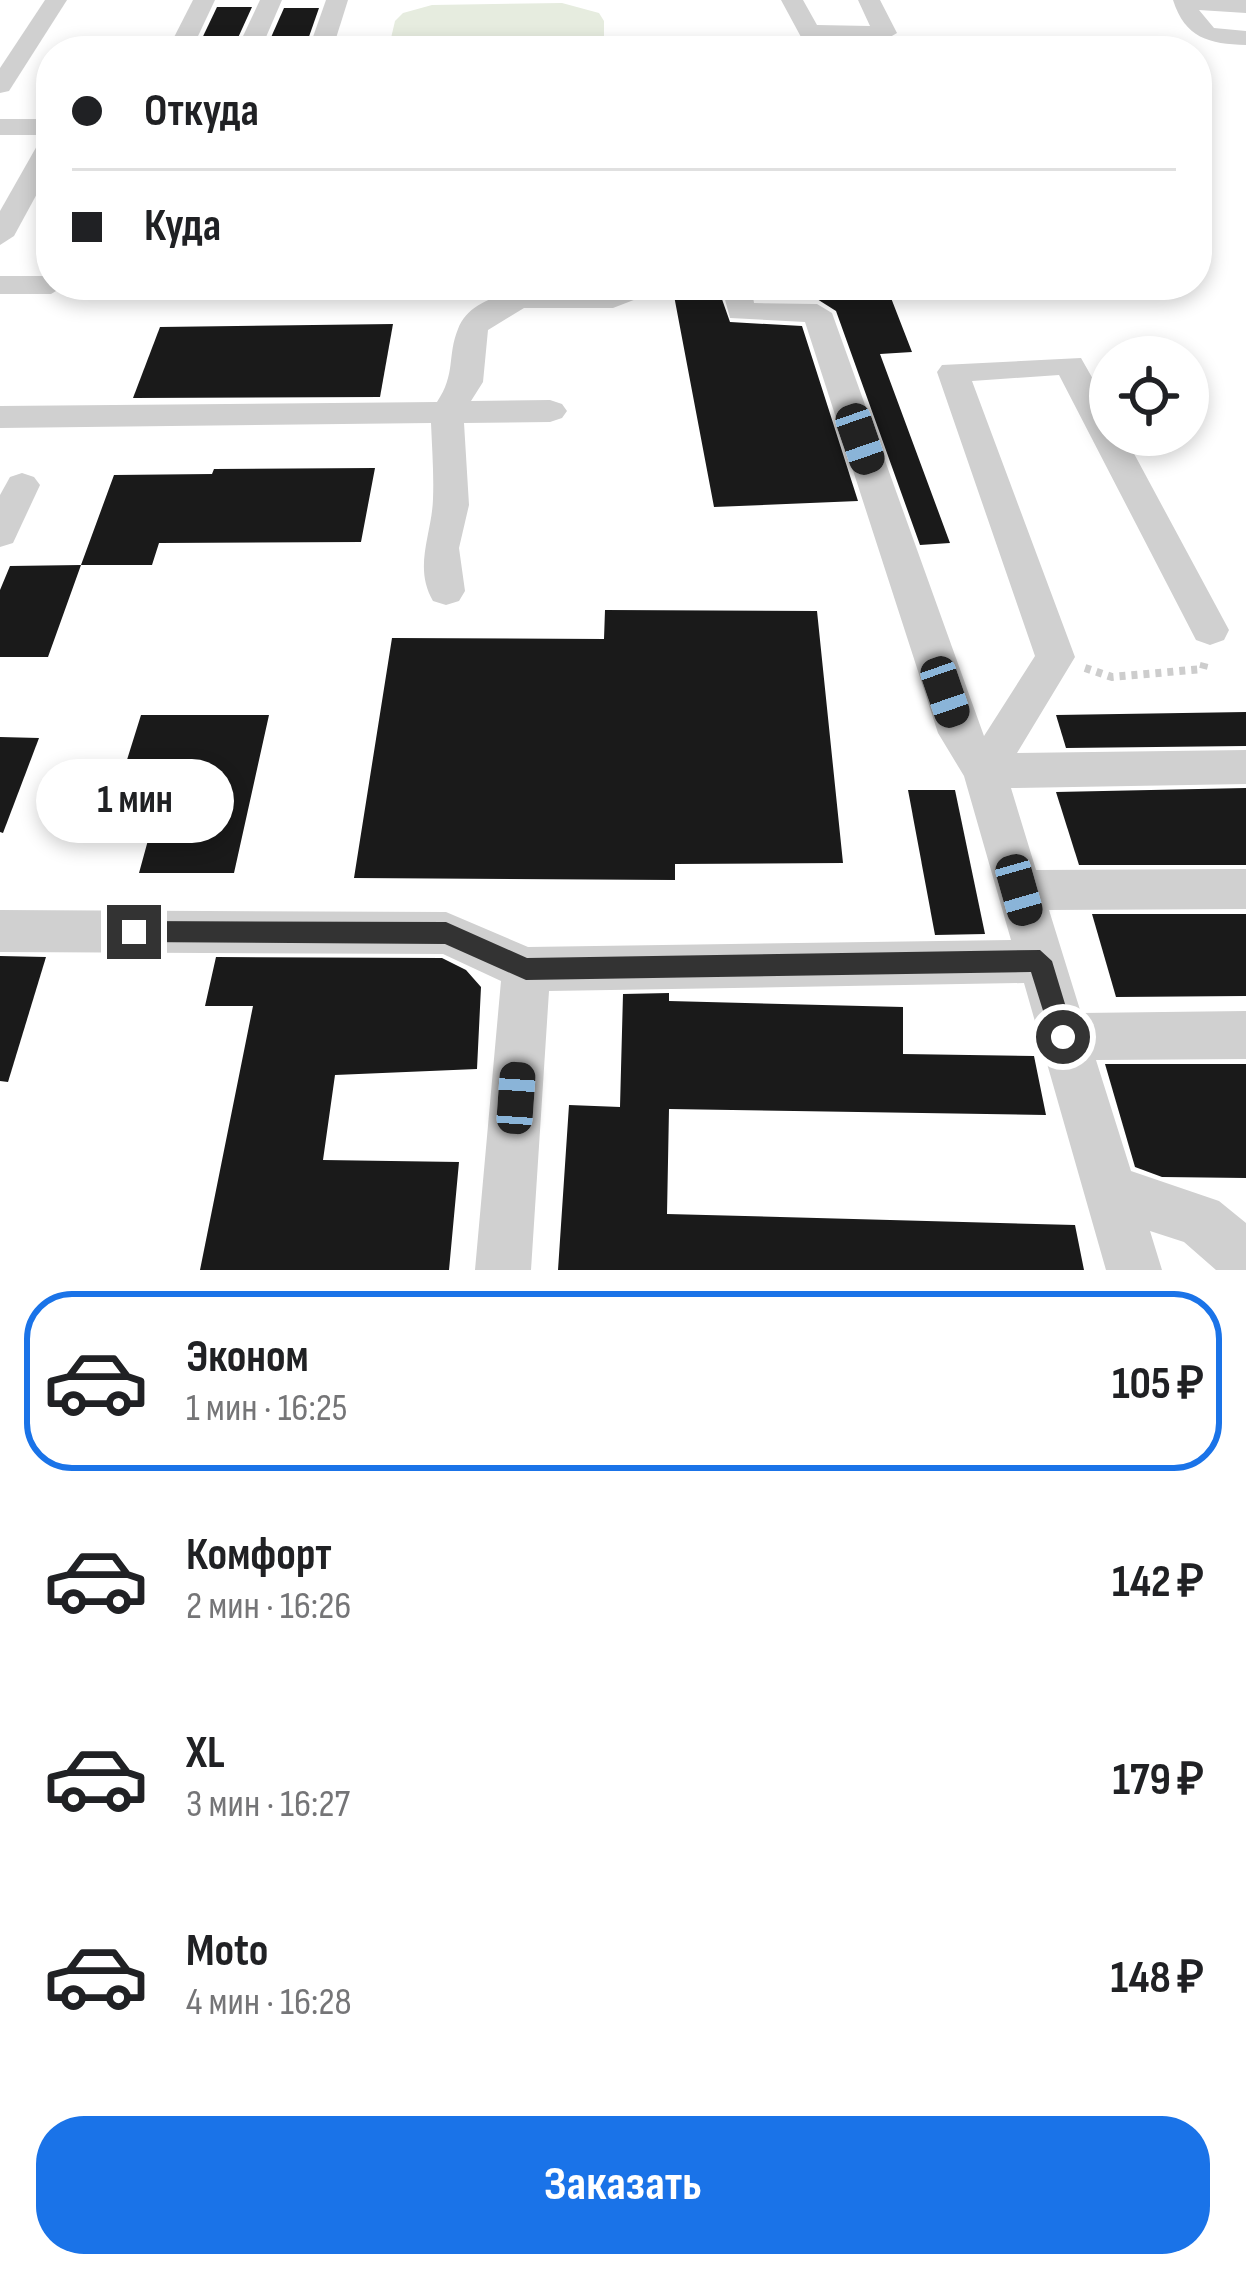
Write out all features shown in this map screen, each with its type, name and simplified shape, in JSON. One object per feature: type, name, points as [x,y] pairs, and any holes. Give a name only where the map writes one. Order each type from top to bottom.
[{"type":"street","points":[[0,86],[56,0]]},
{"type":"street","points":[[186,36],[204,0]]},
{"type":"street","points":[[255,36],[271,0]]},
{"type":"street","points":[[325,36],[337,0]]},
{"type":"street","points":[[792,0],[809,32],[885,33],[869,0]]},
{"type":"street","points":[[1206,36],[1191,26],[1184,1],[1246,6]]},
{"type":"street","points":[[1212,36],[1246,38]]},
{"type":"street","points":[[0,40],[30,41]]},
{"type":"street","points":[[0,127],[36,127]]},
{"type":"street","points":[[0,236],[36,171]]},
{"type":"street","points":[[0,285],[36,285]]},
{"type":"street","points":[[446,591],[441,548],[451,505],[447,412],[467,382],[473,329],[482,316],[517,300]]},
{"type":"street","points":[[739,300],[741,312],[817,313],[959,734],[984,771],[1133,1270]]},
{"type":"street","points":[[984,771],[1055,657],[952,372],[1070,365],[1210,631]]},
{"type":"street","points":[[0,417],[550,411]]},
{"type":"street","points":[[0,534],[22,485]]},
{"type":"street","points":[[984,771],[1246,767]]},
{"type":"street","points":[[1019,890],[1246,889]]},
{"type":"street","points":[[0,931],[446,933],[526,969],[1040,961]]},
{"type":"street","points":[[502,1270],[526,969]]},
{"type":"street","points":[[1063,1037],[1246,1035]]},
{"type":"street","points":[[1108,1191],[1223,1220],[1246,1259]]},
{"type":"path","points":[[1055,657],[1112,677],[1203,669],[1210,631]]},
{"type":"shaded area","points":[[562,3],[599,13],[604,36],[392,36],[403,13],[432,5]]},
{"type":"building","points":[[217,7],[252,7],[239,36],[203,36]]},
{"type":"building","points":[[284,8],[319,8],[309,36],[272,36]]},
{"type":"building","points":[[675,300],[722,300],[730,322],[802,326],[858,501],[714,507]]},
{"type":"building","points":[[819,300],[892,300],[912,352],[880,354],[950,543],[920,545],[836,311]]},
{"type":"building","points":[[393,324],[380,397],[133,398],[160,327]]},
{"type":"building","points":[[375,468],[361,542],[159,543],[152,565],[81,565],[114,475]]},
{"type":"building","points":[[81,565],[48,657],[0,657],[0,590],[10,566]]},
{"type":"building","points":[[605,610],[817,611],[843,863],[675,864],[675,880],[354,878],[392,638],[604,639]]},
{"type":"building","points":[[1246,712],[1246,746],[1066,748],[1056,715]]},
{"type":"building","points":[[141,715],[269,715],[234,873],[139,873],[156,811],[111,811]]},
{"type":"building","points":[[0,737],[39,738],[3,833],[0,832]]},
{"type":"building","points":[[1246,788],[1246,865],[1079,865],[1056,792]]},
{"type":"building","points":[[908,790],[955,790],[985,934],[935,935]]},
{"type":"building","points":[[1092,914],[1246,914],[1246,996],[1116,997]]},
{"type":"building","points":[[0,956],[46,957],[8,1082],[0,1081]]},
{"type":"building","points":[[216,957],[442,958],[466,970],[481,987],[477,1069],[335,1075],[323,1160],[459,1162],[449,1270],[200,1270],[253,1006],[205,1006]]},
{"type":"building","points":[[669,993],[669,1001],[903,1007],[903,1054],[1034,1056],[1046,1115],[669,1109],[667,1214],[1075,1225],[1084,1270],[558,1270],[569,1105],[620,1107],[623,994]]},
{"type":"building","points":[[1105,1064],[1246,1064],[1246,1178],[1162,1177],[1135,1167]]},
{"type":"route","points":[[134,932],[446,933],[526,969],[1040,961],[1063,1037]]}]
